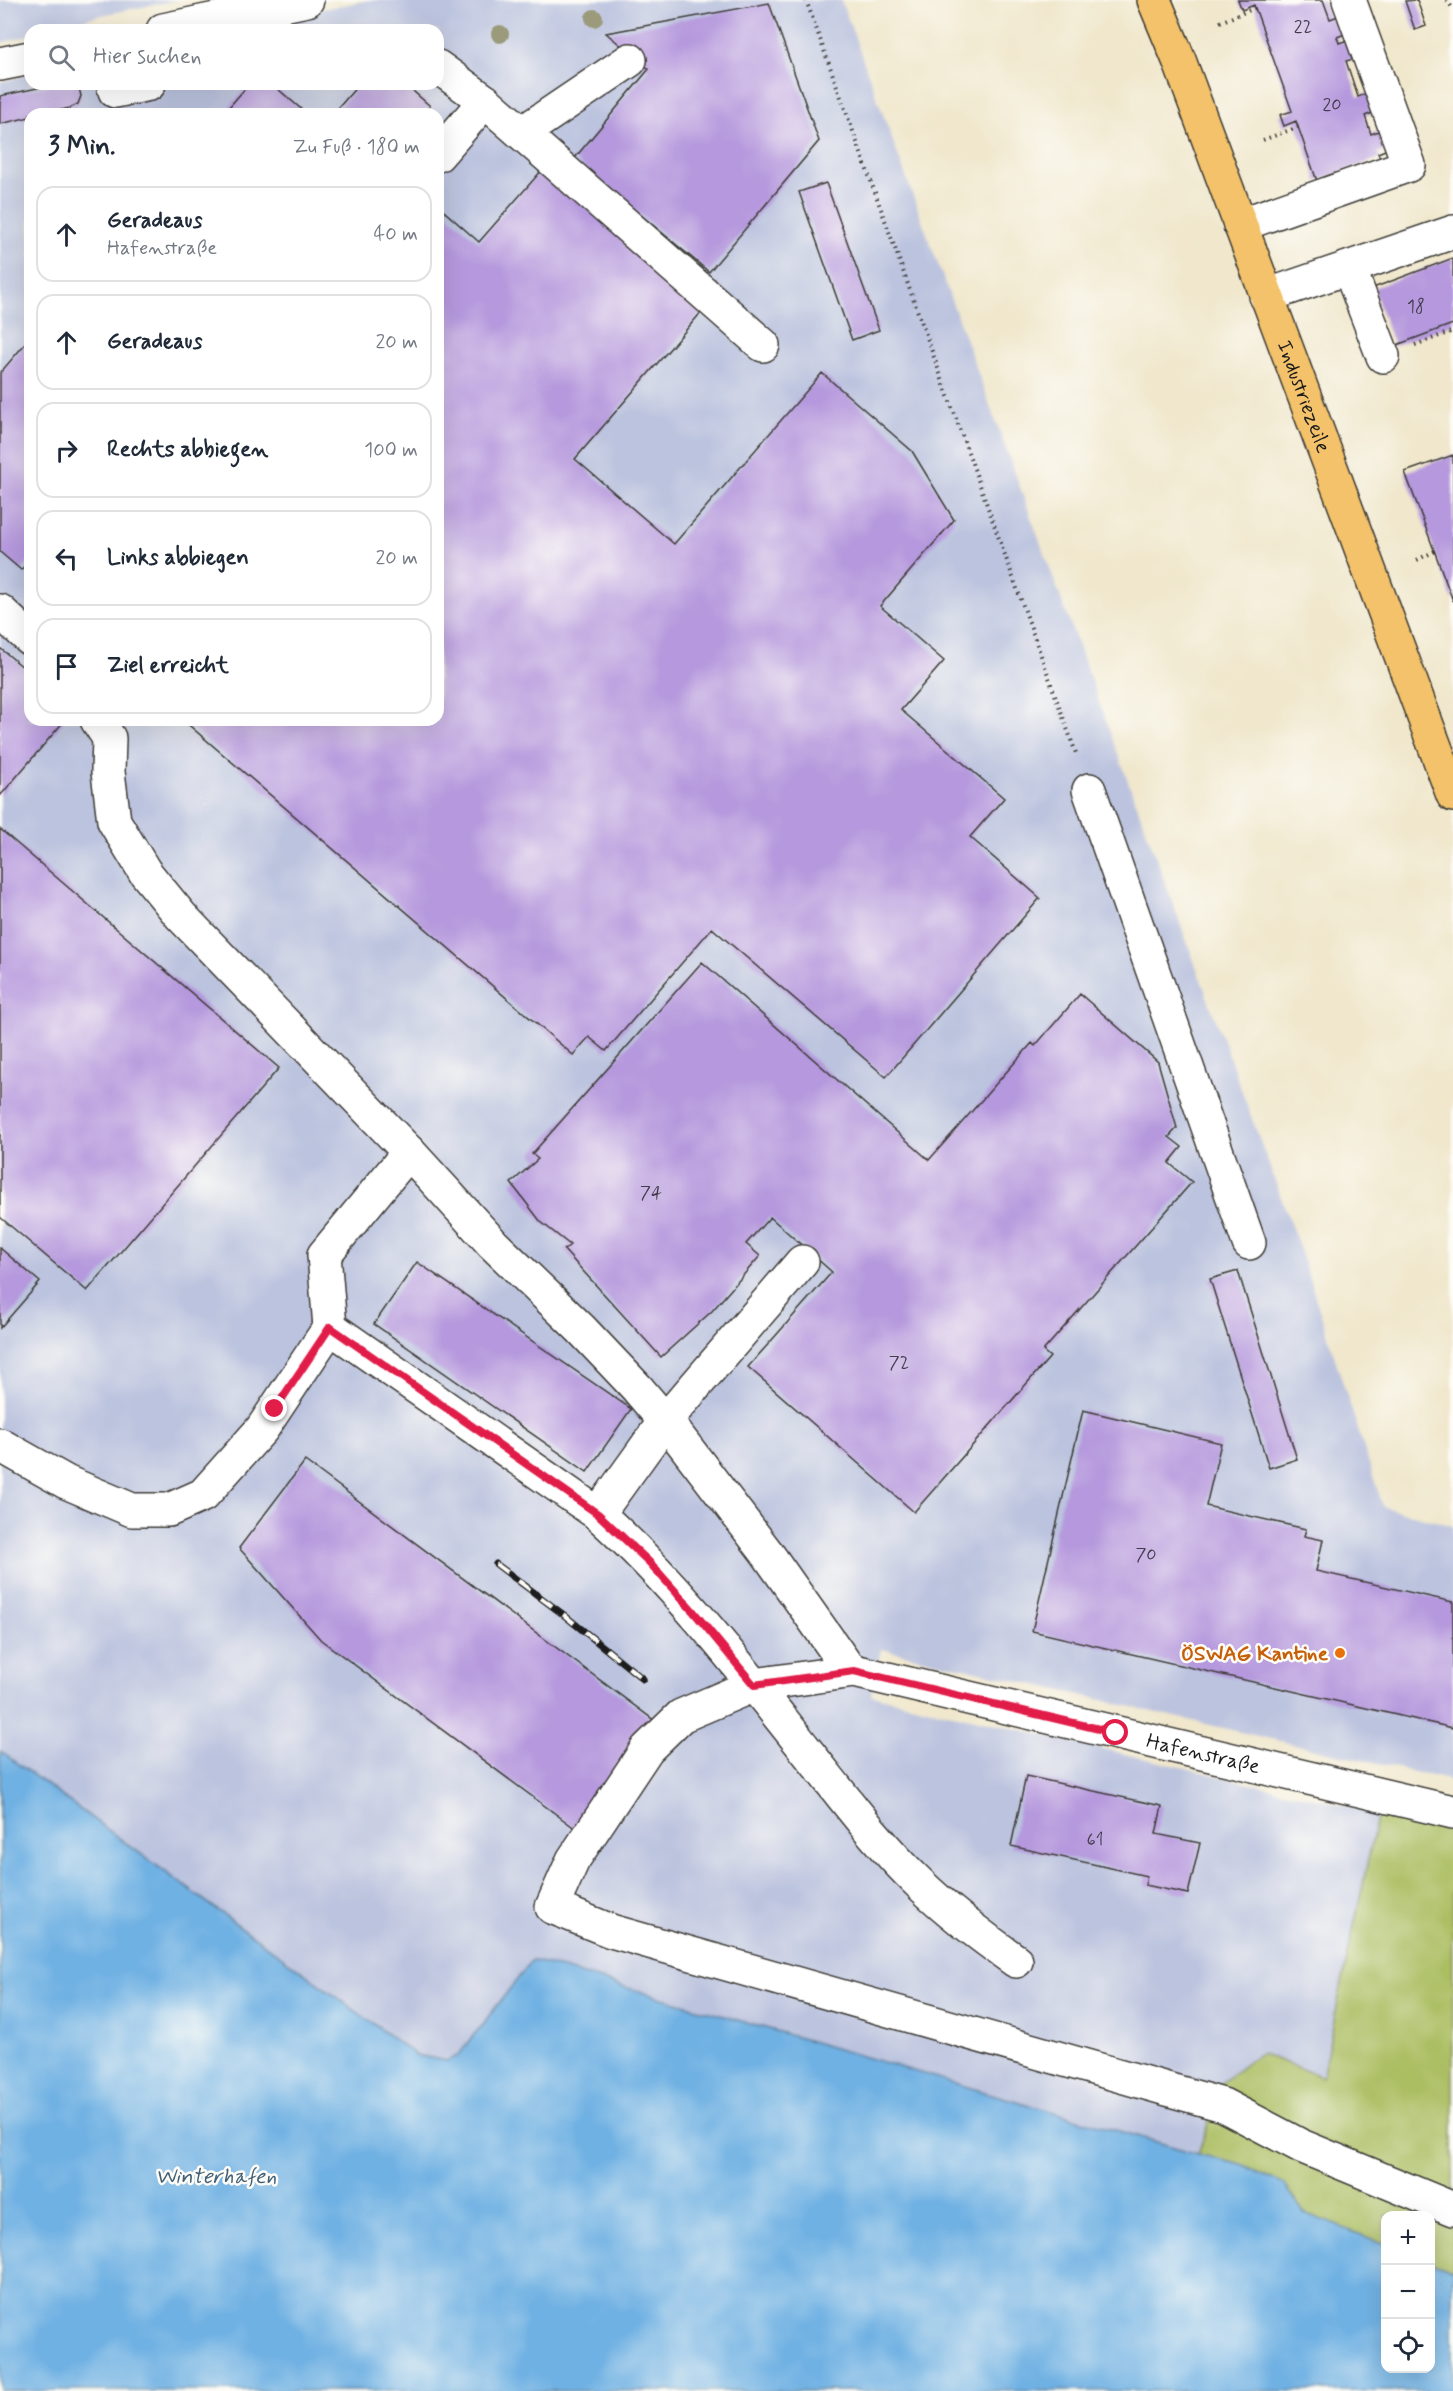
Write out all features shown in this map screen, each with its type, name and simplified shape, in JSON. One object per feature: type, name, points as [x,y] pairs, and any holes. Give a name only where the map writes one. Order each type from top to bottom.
[{"type":"main road","name":"Industriezeile","points":[[1154,0],[1453,795]]},
{"type":"street","points":[[192,24],[308,0]]},
{"type":"street","points":[[1240,225],[1409,165],[1349,0]]},
{"type":"street","points":[[0,64],[24,59]]},
{"type":"street","points":[[522,133],[630,60]]},
{"type":"street","points":[[444,71],[485,101],[764,345]]},
{"type":"street","points":[[113,96],[131,90]]},
{"type":"street","points":[[444,148],[485,101]]},
{"type":"street","points":[[1266,296],[1453,232]]},
{"type":"street","points":[[1349,268],[1383,356]]},
{"type":"street","points":[[0,611],[24,630]]},
{"type":"street","points":[[101,726],[109,738],[108,772],[114,821],[145,872],[181,916],[410,1152],[493,1244],[581,1329],[665,1421],[767,1553],[839,1655],[869,1674]]},
{"type":"street","points":[[1089,790],[1250,1243]]},
{"type":"street","points":[[0,1444],[66,1482],[132,1510],[169,1510],[203,1495],[262,1429],[330,1327],[324,1255],[410,1152]]},
{"type":"street","points":[[598,1514],[665,1421],[802,1262]]},
{"type":"street","points":[[330,1327],[598,1514],[649,1562],[693,1611],[868,1829],[964,1924],[1016,1960]]},
{"type":"street","points":[[869,1674],[754,1685],[681,1716],[655,1741],[573,1860],[552,1907],[611,1931],[1223,2106],[1301,2146],[1453,2209]]},
{"type":"street","name":"Hafenstraße","points":[[869,1674],[1453,1812]]},
{"type":"path","points":[[806,0],[1089,790]]},
{"type":"path","points":[[1447,0],[1453,9]]},
{"type":"path","points":[[1220,22],[1255,9]]},
{"type":"path","points":[[1263,140],[1298,127]]},
{"type":"path","points":[[1417,560],[1434,552]]},
{"type":"shaded area","points":[[0,0],[177,0],[68,24],[24,24],[24,37],[0,43]]},
{"type":"shaded area","points":[[369,0],[841,0],[1298,1244],[1383,1507],[1453,1526],[1453,1781],[881,1649],[871,1695],[1378,1813],[1322,2077],[1237,2071],[1217,2086],[1198,2154],[532,1960],[458,2056],[446,2061],[416,2055],[0,1751],[0,82],[24,76],[24,90],[444,90],[444,24],[247,24]]},
{"type":"green space","points":[[1378,1813],[1453,1832],[1453,2270],[1435,2263],[1435,2211],[1381,2211],[1381,2242],[1304,2213],[1284,2185],[1242,2165],[1198,2154],[1217,2086],[1260,2053],[1322,2077]]},
{"type":"water","name":"Winterhafen","points":[[0,1751],[416,2055],[446,2061],[458,2056],[532,1960],[1242,2165],[1285,2185],[1304,2213],[1381,2242],[1381,2373],[1435,2373],[1435,2263],[1453,2270],[1453,2391],[0,2391]]},
{"type":"building","points":[[1238,0],[1323,0],[1330,19],[1341,15],[1348,33],[1337,37],[1339,43],[1351,39],[1357,58],[1346,61],[1358,97],[1370,92],[1377,111],[1365,116],[1371,134],[1384,129],[1390,148],[1378,153],[1380,158],[1317,181],[1296,121],[1284,126],[1280,115],[1292,111],[1254,5],[1242,10]]},
{"type":"building","points":[[1417,0],[1426,26],[1415,30],[1405,1]]},
{"type":"building","points":[[769,3],[819,141],[709,272],[574,159],[649,69],[606,33]]},
{"type":"building","points":[[28,90],[80,90],[81,96],[78,104],[70,108],[24,108],[24,118],[0,124],[0,96]]},
{"type":"building","points":[[244,90],[279,90],[300,108],[228,108]]},
{"type":"building","points":[[354,90],[412,90],[430,106],[428,108],[338,108]]},
{"type":"building","points":[[542,170],[704,309],[575,459],[674,544],[822,373],[912,451],[954,520],[880,606],[944,661],[901,710],[1004,798],[970,837],[1040,898],[886,1077],[712,928],[606,1051],[589,1037],[573,1055],[190,726],[444,726],[444,211],[479,242]]},
{"type":"building","points":[[826,183],[879,330],[852,340],[799,192]]},
{"type":"building","points":[[1453,258],[1453,324],[1394,346],[1373,288]]},
{"type":"building","points":[[24,345],[24,567],[21,570],[0,552],[0,373]]},
{"type":"building","points":[[1453,455],[1453,601],[1405,472]]},
{"type":"building","points":[[0,648],[24,668],[24,726],[60,726],[0,796]]},
{"type":"building","points":[[0,829],[279,1068],[87,1291],[0,1217]]},
{"type":"building","points":[[702,962],[929,1160],[1032,1043],[1035,1046],[1080,994],[1158,1062],[1177,1128],[1169,1137],[1182,1147],[1169,1163],[1192,1182],[1043,1351],[1050,1357],[914,1512],[748,1367],[832,1272],[770,1217],[746,1244],[760,1256],[712,1311],[661,1357],[564,1250],[570,1245],[541,1222],[511,1183],[538,1159],[532,1154]]},
{"type":"building","points":[[0,1248],[40,1282],[0,1328]]},
{"type":"building","points":[[417,1262],[631,1409],[587,1472],[374,1324]]},
{"type":"building","points":[[1238,1271],[1297,1459],[1269,1468],[1210,1279]]},
{"type":"building","points":[[1083,1410],[1221,1443],[1206,1506],[1306,1529],[1304,1536],[1323,1540],[1316,1571],[1453,1602],[1453,1728],[1032,1631]]},
{"type":"building","points":[[305,1461],[655,1721],[576,1829],[321,1640],[239,1548]]},
{"type":"building","points":[[1026,1776],[1162,1806],[1156,1834],[1200,1843],[1188,1894],[1145,1885],[1147,1876],[1011,1846]]},
{"type":"railway","points":[[496,1564],[643,1679]]},
{"type":"place","name":"ÖSWAG Kantine","points":[[1340,1653]]},
{"type":"route","points":[[275,1409],[330,1327],[598,1514],[649,1562],[754,1685],[854,1671],[1116,1733]]}]
